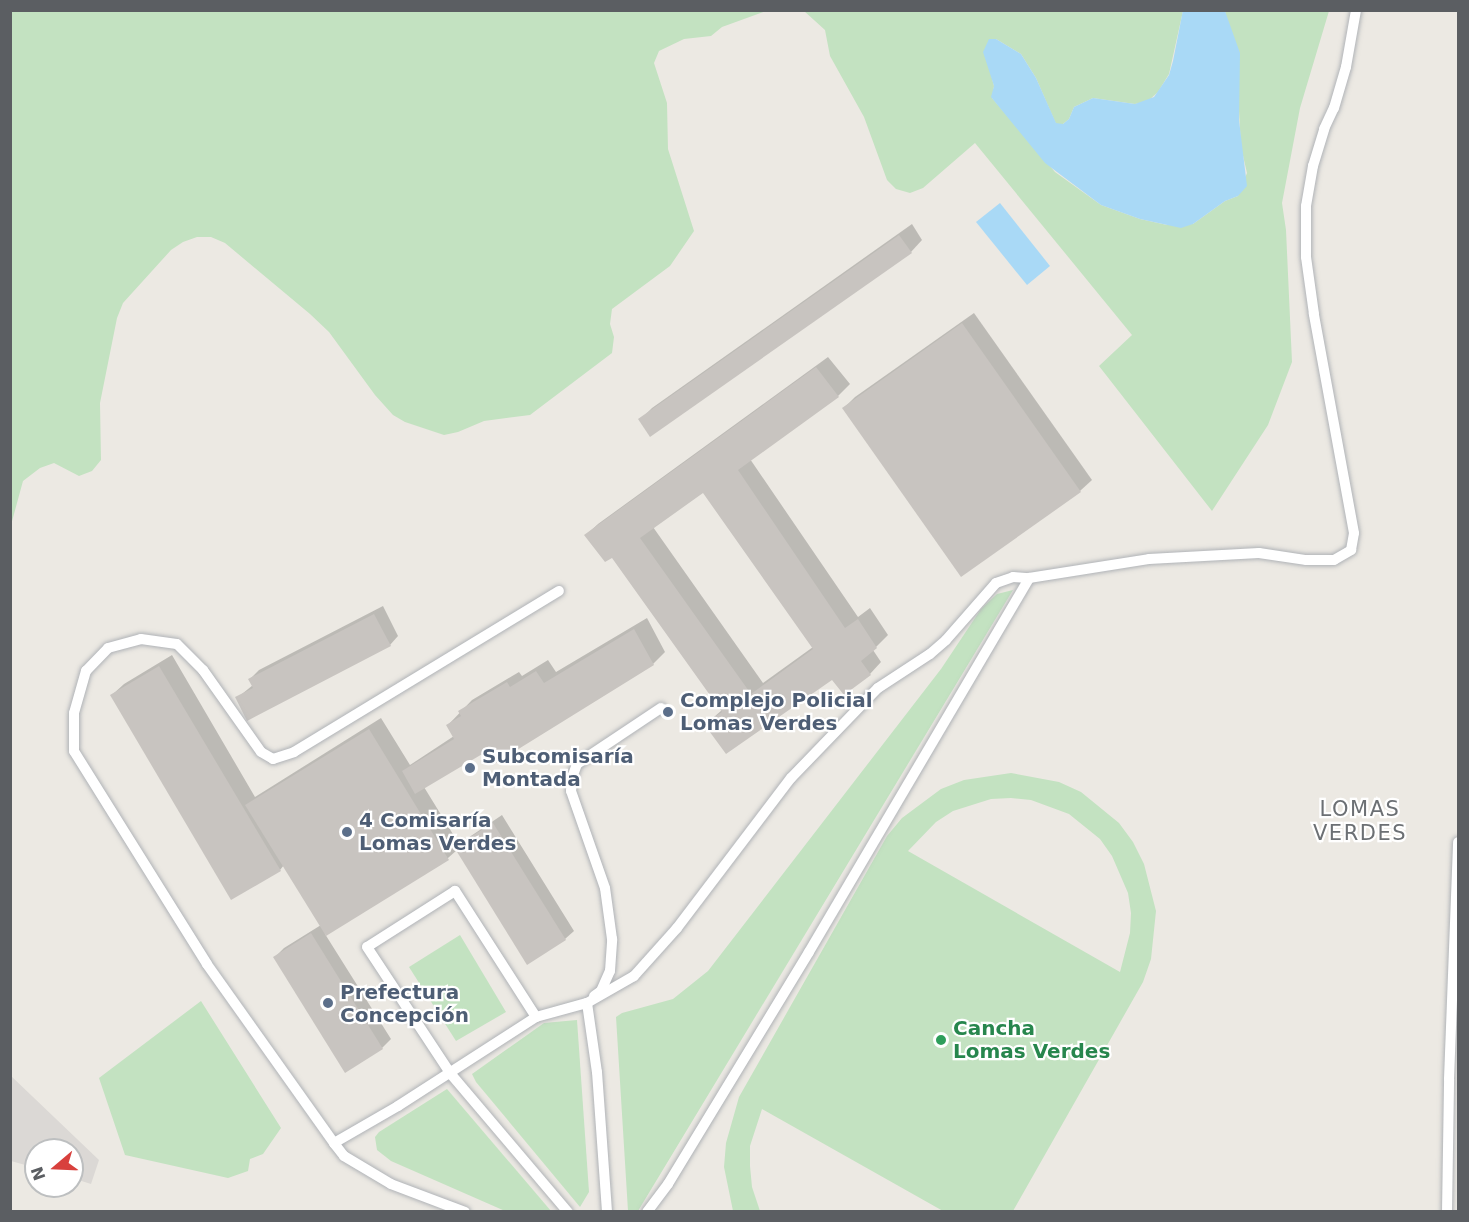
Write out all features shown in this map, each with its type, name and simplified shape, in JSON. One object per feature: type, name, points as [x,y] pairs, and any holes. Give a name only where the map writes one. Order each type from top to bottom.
[{"type":"lane","points":[[334,1143],[450,1073],[536,1017],[587,1003],[634,976],[677,928],[791,778],[878,688],[930,654],[996,583],[1013,577],[1029,578],[1149,559],[1259,553],[1306,560],[1334,560],[1351,550],[1354,533],[1314,314],[1306,257],[1306,206],[1313,166],[1346,67],[1356,10]]},
{"type":"lane","points":[[647,1212],[668,1184],[809,952],[1029,578]]},
{"type":"lane","points":[[465,1212],[391,1184],[345,1155],[334,1143],[207,964],[74,751],[74,713],[86,671],[108,648],[141,639],[177,644],[203,670],[261,752],[273,759],[294,752],[559,591]]},
{"type":"lane","points":[[587,1003],[600,991],[610,971],[612,939],[605,888],[571,791],[573,775],[577,764],[661,708]]},
{"type":"lane","points":[[1447,1212],[1449,1078],[1458,842]]},
{"type":"lane","points":[[536,1017],[455,891],[367,947],[450,1073],[567,1212]]},
{"type":"lane","points":[[587,1003],[597,1072],[607,1212]]},
{"type":"shaded area","points":[[10,1075],[76,1138],[24,1138],[24,1165],[11,1161]]},
{"type":"shaded area","points":[[84,1146],[99,1160],[91,1184],[84,1182]]},
{"type":"green space","points":[[10,11],[766,11],[722,27],[711,36],[684,39],[659,51],[654,63],[667,103],[668,149],[694,231],[670,266],[612,309],[610,324],[614,337],[612,353],[530,415],[484,421],[444,435],[405,422],[393,415],[375,395],[329,332],[310,314],[225,243],[211,237],[197,237],[171,250],[123,303],[117,318],[100,403],[101,460],[92,471],[79,476],[54,463],[40,468],[23,481],[11,525]]},
{"type":"green space","points":[[804,11],[1183,11],[1169,74],[1158,92],[1148,101],[1135,104],[1093,98],[1074,107],[1069,119],[1063,124],[1056,124],[1036,78],[1021,54],[996,39],[990,71],[994,86],[992,98],[1055,172],[1101,205],[1140,219],[1167,225],[1193,224],[1225,201],[1238,196],[1247,173],[1241,147],[1238,93],[1225,11],[1329,11],[1300,108],[1282,203],[1286,230],[1292,362],[1268,425],[1212,511],[1099,366],[1132,335],[975,143],[923,188],[910,193],[896,189],[887,180],[864,117],[830,56],[825,30]]},
{"type":"green space","points":[[1013,590],[638,1211],[628,1211],[616,1017],[622,1013],[673,999],[708,971],[941,669],[981,609],[997,594]]},
{"type":"green space","name":"Cancha Lomas Verdes","points":[[1011,773],[1059,782],[1081,792],[1119,823],[1133,842],[1144,864],[1156,911],[1151,959],[1143,982],[1013,1211],[943,1211],[762,1109],[750,1146],[752,1187],[760,1211],[733,1211],[724,1167],[726,1143],[739,1097],[887,836],[902,818],[941,789],[964,780]],"holes":[[[991,799],[1031,800],[1069,814],[1100,839],[1112,856],[1128,893],[1131,913],[1130,933],[1120,972],[908,851],[936,822],[953,811]]]},
{"type":"green space","points":[[460,935],[506,1012],[456,1041],[409,967]]},
{"type":"green space","points":[[201,1001],[281,1128],[263,1154],[250,1159],[248,1171],[228,1178],[125,1155],[99,1078]]},
{"type":"green space","points":[[577,1020],[589,1192],[580,1207],[476,1082],[472,1074],[544,1023]]},
{"type":"green space","points":[[447,1089],[551,1211],[505,1211],[391,1161],[377,1150],[375,1137],[379,1132]]},
{"type":"water","points":[[1183,10],[1225,11],[1240,53],[1239,120],[1247,186],[1238,196],[1225,201],[1193,224],[1181,228],[1140,219],[1101,205],[1045,163],[991,97],[994,86],[983,52],[989,39],[996,39],[1021,54],[1036,78],[1056,123],[1063,124],[1069,119],[1074,107],[1093,98],[1135,104],[1154,97],[1169,75]]},
{"type":"water","points":[[1000,203],[1050,266],[1027,285],[976,222]]},
{"type":"building","points":[[899,235],[912,253],[650,437],[638,419]]},
{"type":"building","points":[[962,323],[1081,492],[961,577],[842,408]]},
{"type":"building","points":[[816,367],[839,397],[738,470],[845,628],[858,619],[877,648],[861,661],[871,675],[844,695],[832,680],[726,754],[704,724],[722,712],[612,558],[605,562],[584,535]],"holes":[[[703,493],[813,649],[751,694],[640,538]]]},
{"type":"building","points":[[374,614],[391,646],[247,721],[235,697],[253,688],[248,679]]},
{"type":"building","points":[[634,629],[654,665],[496,763],[489,750],[415,794],[402,771],[454,739],[446,725],[461,716],[458,711],[507,682],[510,687],[536,671],[544,683]]},
{"type":"building","points":[[159,666],[281,871],[231,900],[110,695]]},
{"type":"building","name":"4 Comisaría Lomas Verdes","points":[[369,729],[449,860],[326,936],[245,805]]},
{"type":"building","points":[[493,823],[566,940],[527,965],[454,847]]},
{"type":"building","name":"Prefectura Concepción","points":[[311,933],[383,1049],[345,1073],[273,957]]},
{"type":"place","name":"Complejo Policial Lomas Verdes","points":[[668,712]]},
{"type":"place","name":"Subcomisaría Montada","points":[[470,768]]},
{"type":"place","name":"4 Comisaría Lomas Verdes","points":[[347,832]]},
{"type":"place","name":"Prefectura Concepción","points":[[328,1003]]},
{"type":"place","name":"Cancha Lomas Verdes","points":[[941,1040]]},
{"type":"district","name":"LOMAS VERDES","points":[[1360,821]]}]
